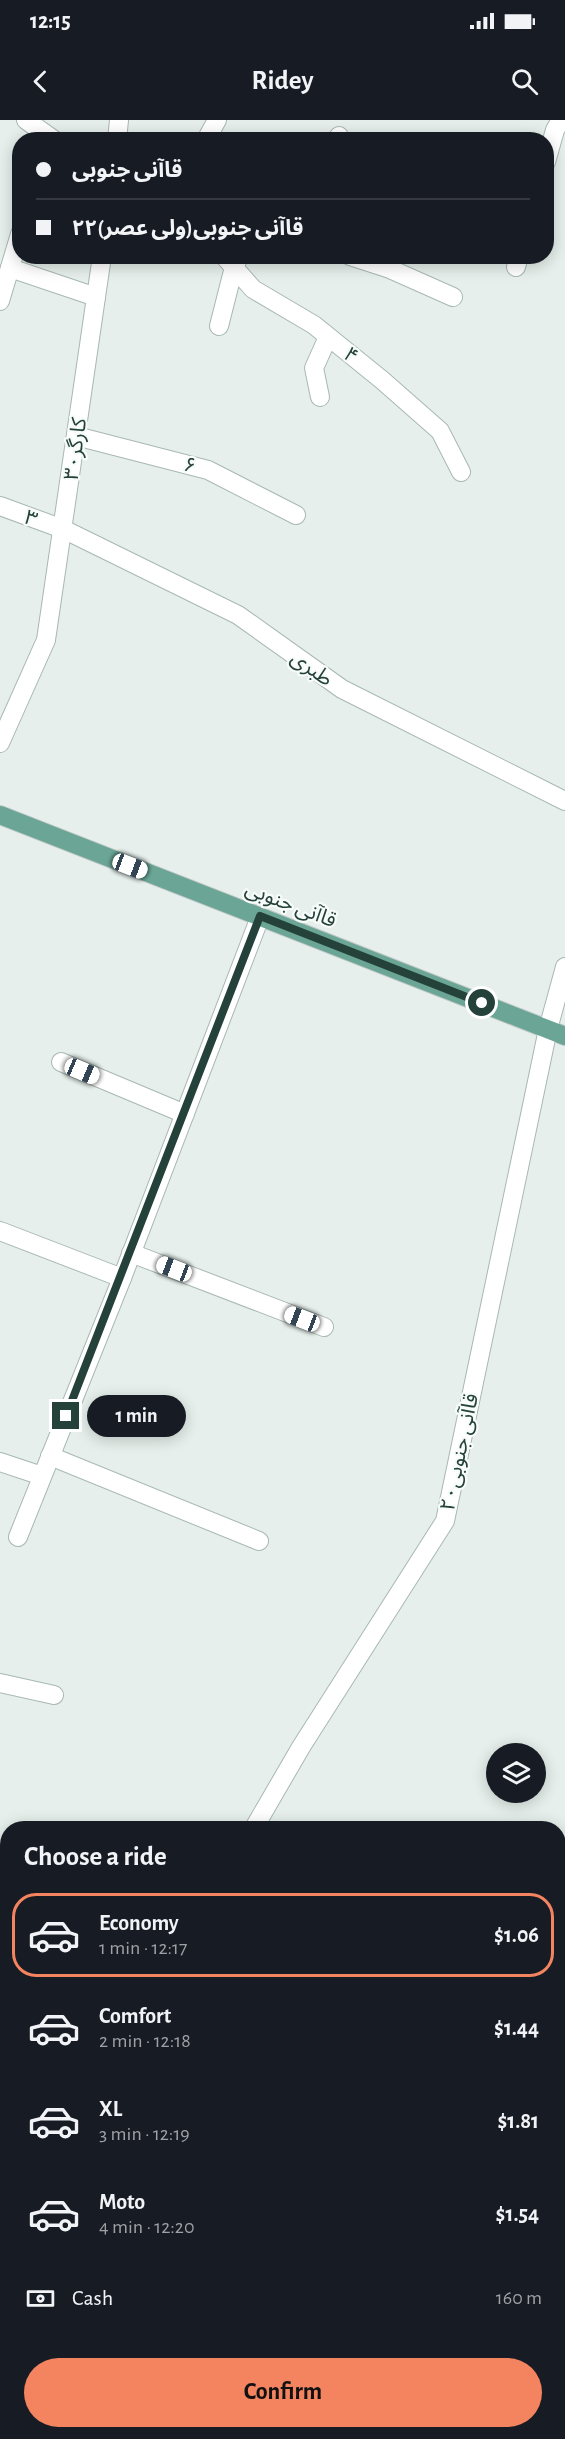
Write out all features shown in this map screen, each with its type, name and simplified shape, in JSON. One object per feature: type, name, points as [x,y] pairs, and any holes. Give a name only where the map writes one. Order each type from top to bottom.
[{"type":"main road","name":"قاآنی جنوبی","points":[[0,815],[557,1032]]},
{"type":"street","points":[[26,120],[43,132]]},
{"type":"street","points":[[554,134],[561,120]]},
{"type":"street","points":[[0,301],[12,261]]},
{"type":"street","name":"کارگر۳۰","points":[[0,743],[46,640],[101,264]]},
{"type":"street","points":[[219,326],[231,264]]},
{"type":"street","name":"۴","points":[[235,264],[253,290],[314,325],[440,431],[461,472]]},
{"type":"street","points":[[375,264],[453,297]]},
{"type":"street","points":[[10,268],[96,297]]},
{"type":"street","points":[[320,398],[314,368],[328,337]]},
{"type":"street","name":"۶","points":[[76,436],[208,470],[296,515]]},
{"type":"street","name":"۳","points":[[0,506],[63,529]]},
{"type":"street","name":"طبری","points":[[63,529],[238,615],[342,689],[565,801]]},
{"type":"street","points":[[18,1537],[122,1278],[260,916]]},
{"type":"street","name":"۲۰قاآنی جنوبی","points":[[258,1821],[300,1747],[445,1521],[557,1032],[565,967]]},
{"type":"street","points":[[61,1062],[185,1114]]},
{"type":"street","points":[[0,1231],[122,1278]]},
{"type":"street","points":[[131,1253],[324,1327]]},
{"type":"street","points":[[50,1456],[259,1541]]},
{"type":"street","points":[[0,1461],[42,1476]]},
{"type":"street","points":[[0,1683],[54,1695]]},
{"type":"route","points":[[66,1416],[127,1265],[260,916],[482,1003]]}]
